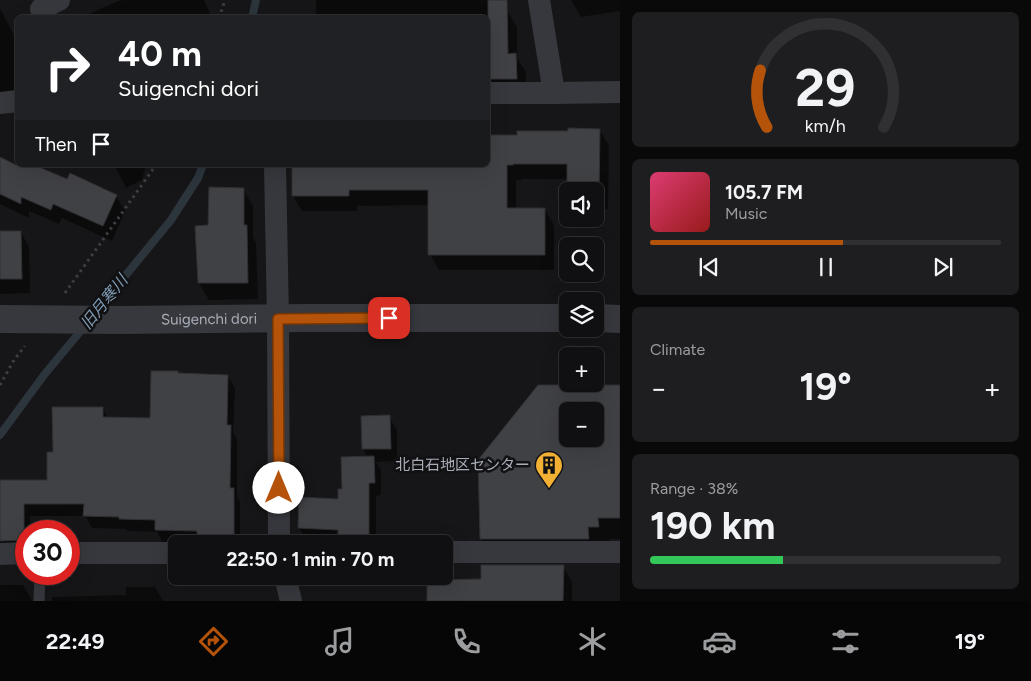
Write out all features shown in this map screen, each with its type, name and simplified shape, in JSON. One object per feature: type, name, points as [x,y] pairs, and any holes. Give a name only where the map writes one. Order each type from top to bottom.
[{"type":"street","points":[[539,0],[554,93]]},
{"type":"street","points":[[490,93],[620,92]]},
{"type":"street","points":[[0,103],[15,101]]},
{"type":"street","points":[[275,167],[279,535]]},
{"type":"street","name":"Suigenchi dori","points":[[1,319],[559,318]]},
{"type":"street","points":[[604,318],[620,318]]},
{"type":"street","points":[[453,552],[620,552]]},
{"type":"street","points":[[0,554],[15,553]]},
{"type":"street","points":[[80,553],[168,553]]},
{"type":"street","points":[[287,585],[291,601]]},
{"type":"lane","points":[[39,601],[40,585]]},
{"type":"path","points":[[220,15],[225,0]]},
{"type":"path","points":[[80,272],[155,167]]},
{"type":"path","points":[[0,385],[14,360]]},
{"type":"building","points":[[488,0],[507,0],[508,54],[516,53],[517,79],[490,79],[490,15],[488,15]]},
{"type":"building","points":[[568,128],[600,129],[599,182],[567,182],[567,164],[507,165],[507,208],[545,208],[545,255],[428,255],[428,190],[349,190],[349,196],[292,196],[292,167],[490,167],[490,135],[517,135],[517,131],[568,131]]},
{"type":"building","points":[[0,157],[15,164],[15,167],[39,167],[67,179],[70,173],[117,195],[103,226],[53,204],[51,210],[21,197],[21,204],[0,194]]},
{"type":"building","points":[[209,187],[244,188],[244,225],[247,225],[248,283],[198,283],[195,226],[208,225]]},
{"type":"building","points":[[0,231],[21,231],[22,279],[0,279]]},
{"type":"building","points":[[151,371],[228,375],[227,425],[231,425],[230,488],[234,488],[234,535],[197,535],[197,531],[155,530],[155,520],[83,516],[84,504],[24,504],[24,520],[15,520],[15,540],[0,541],[0,480],[47,480],[47,452],[53,452],[52,407],[103,407],[103,417],[150,418]]},
{"type":"building","name":"北白石地区センター","points":[[538,385],[559,385],[559,392],[604,392],[604,385],[620,385],[620,518],[598,518],[599,527],[588,527],[589,539],[480,539],[478,460]]},
{"type":"building","points":[[390,415],[391,449],[362,449],[361,416]]},
{"type":"building","points":[[374,456],[375,483],[369,483],[369,535],[338,535],[338,530],[298,528],[299,497],[338,499],[338,489],[342,489],[341,457]]},
{"type":"building","points":[[481,565],[564,565],[563,601],[427,601],[427,585],[453,585],[453,580],[481,579]]},
{"type":"waterway","name":"旧月寒川","points":[[253,15],[256,0]]},
{"type":"waterway","name":"旧月寒川","points":[[94,314],[171,220],[198,178],[202,167]]},
{"type":"waterway","name":"旧月寒川","points":[[0,435],[44,375],[84,327]]},
{"type":"place","name":"北白石地区センター","points":[[549,489]]},
{"type":"route","points":[[279,488],[278,319],[389,318]]}]
